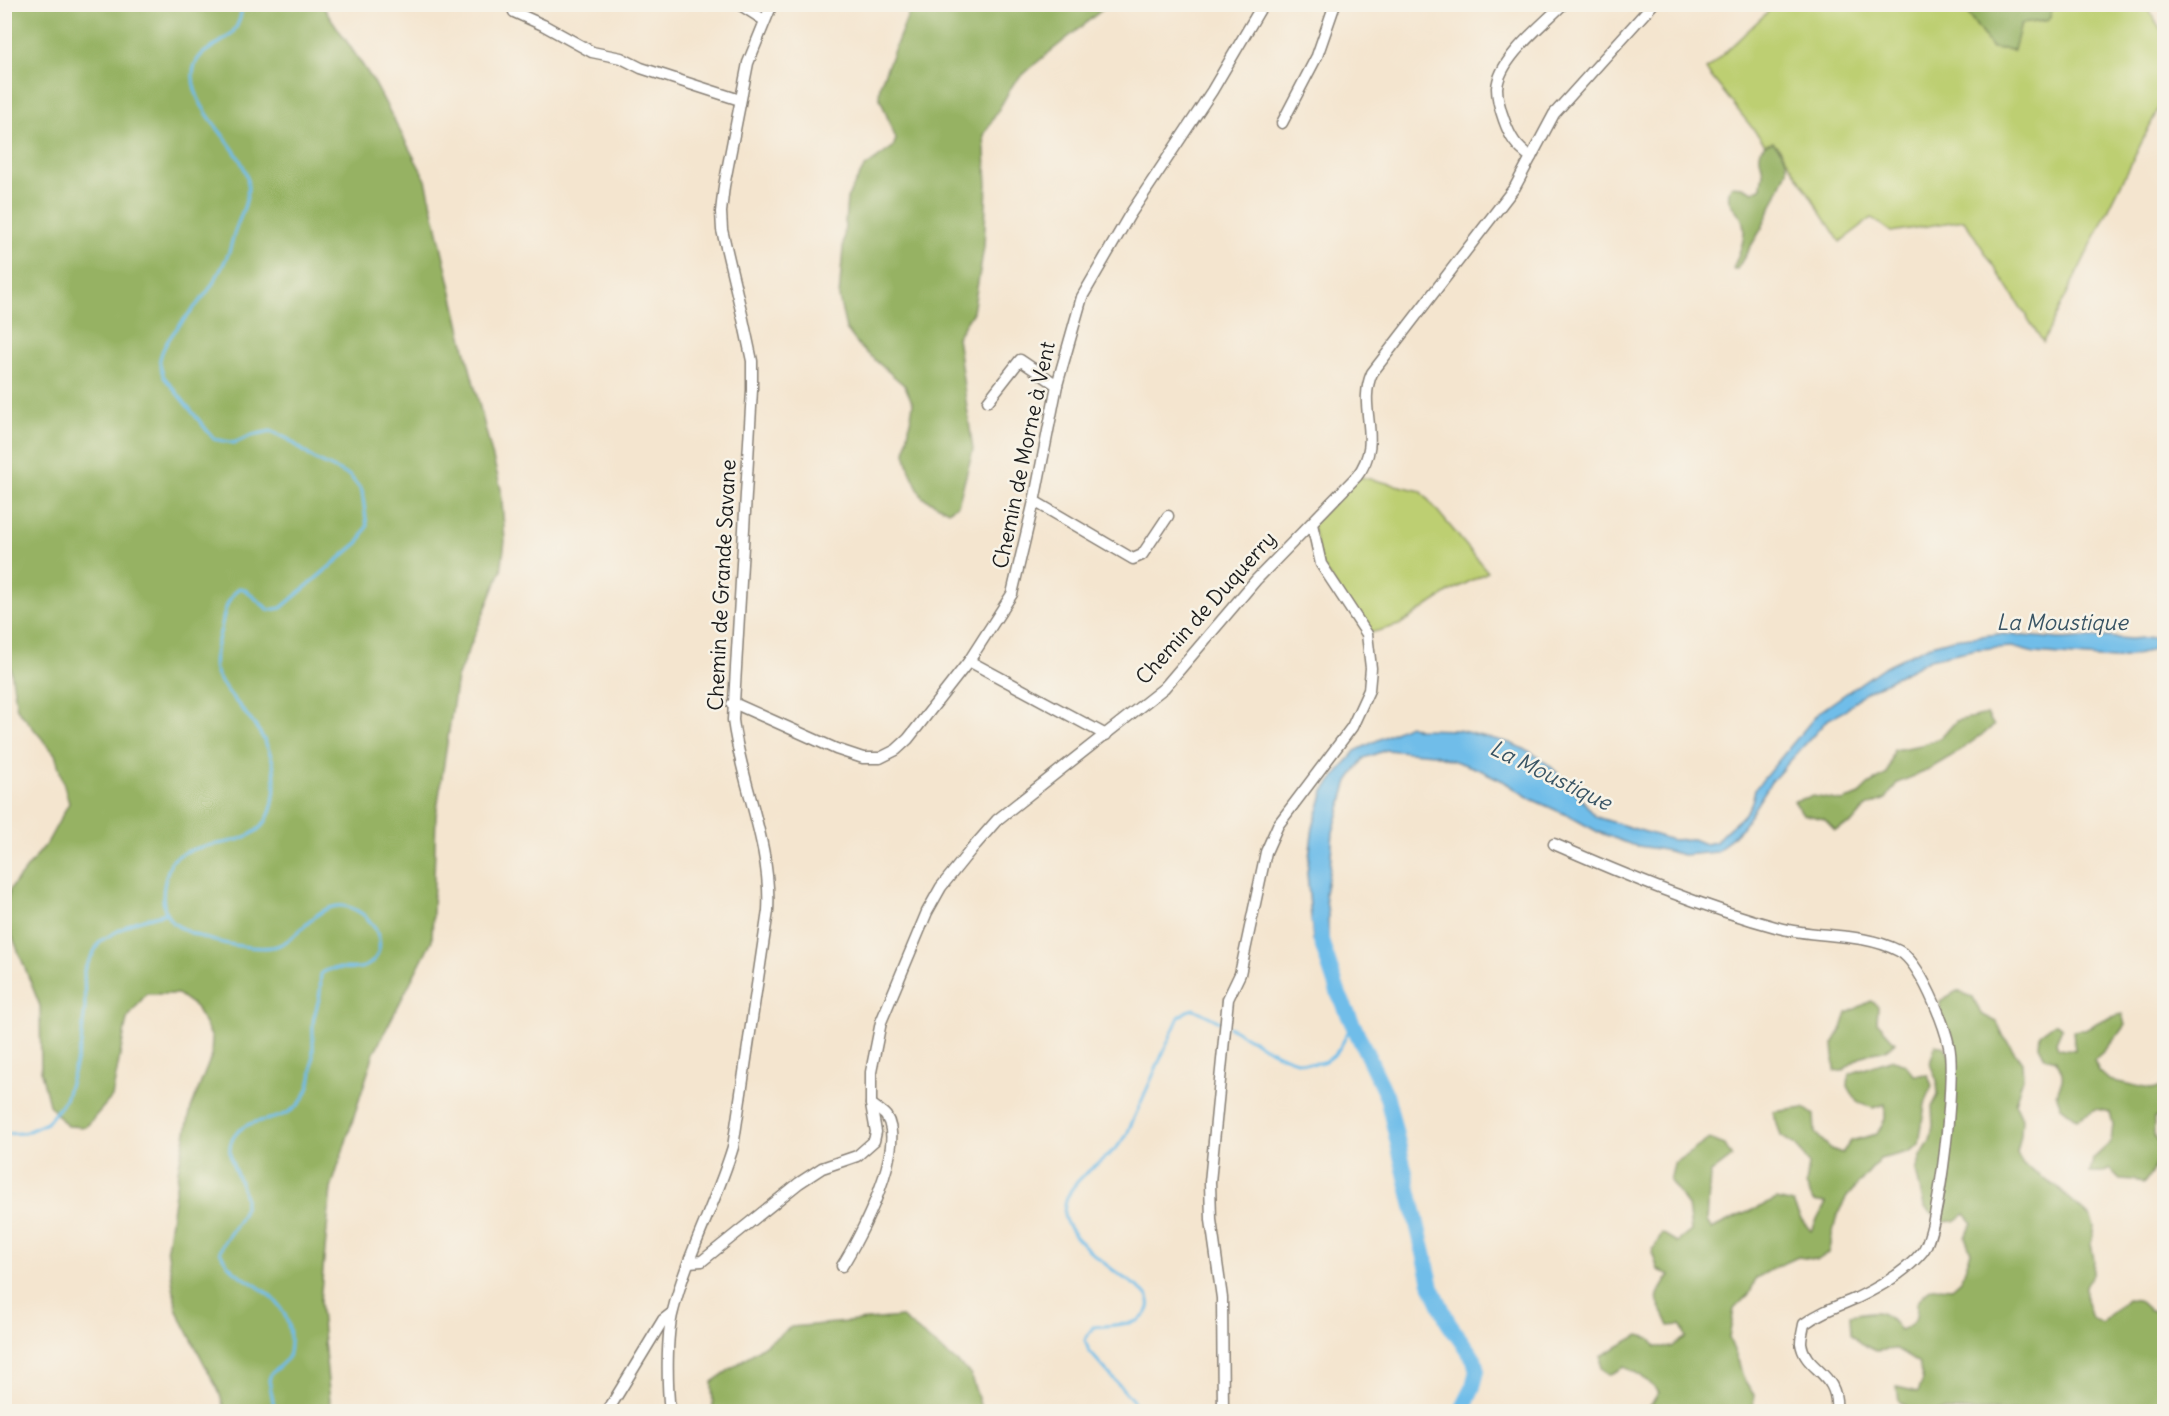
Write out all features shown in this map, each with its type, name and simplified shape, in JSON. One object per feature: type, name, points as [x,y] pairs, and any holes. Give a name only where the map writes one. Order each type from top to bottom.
[{"type":"street","points":[[739,4],[764,20]]},
{"type":"street","name":"Chemin de Grande Savane","points":[[670,1412],[669,1361],[672,1313],[733,1147],[770,886],[766,859],[736,746],[732,704],[746,508],[752,362],[722,230],[721,212],[748,63],[772,4]]},
{"type":"street","name":"Chemin de Morne à Vent","points":[[732,704],[836,749],[863,758],[880,758],[896,750],[908,739],[969,661],[1012,594],[1034,501],[1057,385],[1082,297],[1130,216],[1212,91],[1263,4]]},
{"type":"street","points":[[1281,123],[1317,56],[1335,4]]},
{"type":"street","points":[[1531,157],[1520,149],[1510,136],[1498,104],[1497,86],[1503,69],[1517,50],[1563,4]]},
{"type":"street","name":"Chemin de Duquerry","points":[[689,1262],[702,1261],[799,1183],[822,1168],[857,1156],[874,1140],[876,1132],[871,1104],[871,1072],[881,1022],[927,912],[941,886],[997,820],[1164,688],[1256,580],[1364,467],[1371,441],[1366,393],[1372,373],[1510,193],[1554,114],[1566,98],[1653,4]]},
{"type":"street","points":[[514,12],[592,52],[621,58],[641,68],[740,100]]},
{"type":"street","points":[[988,401],[1020,360],[1057,385]]},
{"type":"street","points":[[1034,501],[1132,559],[1142,555],[1168,516]]},
{"type":"street","points":[[1224,1412],[1222,1298],[1211,1220],[1210,1182],[1228,999],[1240,974],[1266,852],[1278,825],[1347,735],[1369,690],[1371,668],[1367,634],[1321,564],[1312,524]]},
{"type":"street","points":[[969,661],[1106,735]]},
{"type":"street","points":[[1554,844],[1629,877],[1732,914],[1783,929],[1878,942],[1902,952],[1920,972],[1949,1046],[1951,1083],[1934,1223],[1925,1248],[1910,1266],[1859,1296],[1816,1314],[1804,1324],[1801,1342],[1807,1358],[1825,1376],[1837,1395],[1836,1412]]},
{"type":"street","points":[[842,1266],[855,1246],[889,1163],[891,1135],[887,1118],[871,1104]]},
{"type":"street","points":[[607,1412],[663,1320],[672,1313]]},
{"type":"green space","points":[[5,4],[322,5],[374,82],[426,180],[465,349],[501,489],[505,541],[501,571],[457,678],[436,816],[432,940],[374,1053],[331,1189],[320,1301],[331,1411],[225,1411],[219,1392],[177,1311],[167,1248],[179,1165],[191,1108],[211,1057],[212,1038],[196,1007],[178,994],[146,994],[127,1019],[112,1097],[86,1127],[67,1126],[49,1105],[41,1072],[40,1006],[5,918],[4,912],[10,889],[47,843],[69,803],[55,754],[17,709],[5,633]]},
{"type":"green space","points":[[912,5],[1108,5],[1014,83],[984,135],[987,185],[984,247],[973,312],[957,337],[973,450],[958,505],[948,511],[922,497],[910,471],[905,453],[913,404],[905,386],[861,348],[846,329],[839,298],[847,198],[864,168],[893,147],[896,139],[879,96],[880,85]]},
{"type":"green space","points":[[1775,5],[1962,5],[1992,48],[2013,50],[2021,24],[2049,20],[2053,5],[2145,5],[2164,34],[2164,97],[2043,342],[1964,220],[1891,232],[1872,218],[1840,242],[1780,149],[1773,142],[1765,144],[1706,70]]},
{"type":"green space","points":[[1962,5],[2053,5],[2049,20],[2021,24],[2014,50],[1992,48]]},
{"type":"green space","points":[[1773,142],[1784,155],[1787,171],[1762,228],[1737,269],[1733,269],[1744,229],[1741,218],[1730,203],[1731,186],[1742,187],[1753,192],[1761,187],[1763,172],[1761,151],[1765,144]]},
{"type":"green space","points":[[1357,476],[1421,491],[1488,572],[1449,592],[1399,625],[1367,634],[1321,564],[1312,524]]},
{"type":"green space","points":[[1987,714],[1994,726],[1955,754],[1924,772],[1897,783],[1886,799],[1866,807],[1852,823],[1835,830],[1824,819],[1803,814],[1794,801],[1813,796],[1842,801],[1857,796],[1868,785],[1887,774],[1894,750],[1921,745],[1941,738],[1956,721]]},
{"type":"green space","points":[[1957,991],[1973,997],[1981,1014],[1997,1022],[2004,1037],[2022,1062],[2023,1078],[2015,1103],[2022,1118],[2017,1153],[2023,1165],[2058,1188],[2091,1218],[2094,1226],[2091,1244],[2094,1259],[2093,1272],[2086,1287],[2086,1300],[2092,1318],[2102,1323],[2127,1299],[2138,1300],[2149,1310],[2164,1312],[2162,1411],[1913,1411],[1899,1401],[1897,1387],[1918,1392],[1923,1380],[1918,1363],[1895,1349],[1876,1351],[1860,1343],[1851,1334],[1850,1315],[1879,1312],[1889,1317],[1900,1330],[1913,1323],[1917,1302],[1929,1290],[1936,1287],[1952,1288],[1961,1280],[1971,1252],[1965,1237],[1973,1223],[1965,1214],[1955,1221],[1942,1222],[1924,1206],[1916,1171],[1921,1156],[1930,1141],[1933,1126],[1932,1107],[1938,1095],[1937,1080],[1930,1064],[1935,1045],[1945,1047],[1955,1064],[1955,1045],[1949,1029],[1940,1019],[1940,1001]]},
{"type":"green space","points":[[1871,1001],[1878,1006],[1877,1022],[1895,1042],[1885,1050],[1864,1055],[1842,1071],[1835,1071],[1833,1044],[1847,1013]]},
{"type":"green space","points":[[2122,1014],[2125,1025],[2111,1044],[2094,1060],[2099,1071],[2109,1080],[2150,1089],[2164,1087],[2164,1115],[2154,1118],[2154,1135],[2163,1150],[2143,1184],[2135,1180],[2120,1179],[2110,1169],[2102,1173],[2090,1173],[2093,1159],[2111,1142],[2113,1124],[2110,1112],[2096,1109],[2077,1119],[2061,1107],[2056,1094],[2062,1081],[2061,1069],[2056,1060],[2045,1057],[2039,1045],[2040,1034],[2055,1023],[2062,1028],[2056,1042],[2058,1048],[2075,1050],[2073,1031],[2085,1029],[2102,1020]]},
{"type":"green space","points":[[1893,1059],[1906,1065],[1914,1075],[1928,1075],[1932,1086],[1925,1104],[1919,1145],[1908,1152],[1880,1159],[1847,1197],[1837,1215],[1828,1253],[1818,1260],[1798,1257],[1756,1278],[1750,1293],[1734,1309],[1729,1338],[1743,1378],[1754,1395],[1753,1411],[1650,1411],[1650,1406],[1659,1392],[1640,1375],[1625,1367],[1608,1375],[1601,1368],[1601,1356],[1639,1335],[1650,1338],[1656,1347],[1672,1347],[1686,1337],[1681,1325],[1669,1326],[1659,1305],[1658,1296],[1670,1275],[1658,1270],[1652,1252],[1662,1233],[1677,1242],[1691,1231],[1688,1206],[1670,1181],[1674,1164],[1709,1139],[1725,1145],[1732,1157],[1710,1174],[1707,1222],[1712,1229],[1777,1199],[1793,1203],[1801,1219],[1811,1231],[1826,1203],[1813,1201],[1806,1185],[1809,1164],[1796,1146],[1781,1136],[1773,1112],[1804,1108],[1814,1115],[1815,1133],[1831,1149],[1842,1153],[1851,1141],[1877,1134],[1885,1119],[1885,1104],[1873,1108],[1857,1102],[1848,1086],[1849,1074]]},
{"type":"green space","points":[[901,1317],[970,1373],[982,1411],[713,1411],[712,1382],[791,1327]]},
{"type":"water","points":[[2164,632],[2164,644],[2140,654],[2114,659],[2034,653],[2012,647],[1976,649],[1930,659],[1860,696],[1846,710],[1827,720],[1771,782],[1743,826],[1717,852],[1683,855],[1632,845],[1598,832],[1531,799],[1503,781],[1478,769],[1434,754],[1386,750],[1364,758],[1348,781],[1333,832],[1325,893],[1328,939],[1313,940],[1307,873],[1313,827],[1324,791],[1355,751],[1409,725],[1418,729],[1458,730],[1510,743],[1531,752],[1550,766],[1570,785],[1596,817],[1672,840],[1693,839],[1705,844],[1716,842],[1744,815],[1752,802],[1755,789],[1818,713],[1884,667],[1928,646],[1953,639],[1999,634],[2060,639],[2105,637],[2131,639],[2154,637]]},
{"type":"waterway","points":[[242,4],[240,19],[234,30],[227,38],[201,55],[193,74],[195,89],[201,104],[240,159],[246,173],[247,199],[223,266],[210,288],[168,341],[160,359],[160,366],[164,377],[214,439],[234,443],[271,431],[288,439],[314,459],[350,476],[362,491],[367,526],[359,542],[281,608],[269,610],[244,589],[239,588],[228,602],[216,649],[215,670],[222,684],[255,725],[267,746],[274,768],[273,802],[266,821],[256,831],[233,841],[194,849],[171,862],[165,881],[163,902],[167,915],[186,931],[218,942],[266,948],[277,946],[293,937],[328,908],[347,907],[357,910],[372,925],[379,944],[378,953],[366,966],[327,970],[321,974],[313,1023],[312,1074],[304,1097],[296,1107],[285,1114],[244,1127],[233,1138],[230,1145],[231,1160],[245,1199],[242,1214],[220,1251],[235,1272],[275,1300],[289,1326],[288,1358],[271,1374],[269,1380],[275,1412]]},
{"type":"waterway","points":[[4,1134],[24,1133],[47,1123],[65,1100],[81,1045],[85,1007],[84,970],[100,941],[134,922],[166,913]]},
{"type":"waterway","name":"La Moustique","points":[[1319,919],[1321,941],[1339,995],[1387,1097],[1432,1287],[1449,1324],[1474,1359],[1477,1371],[1472,1390],[1461,1412]]},
{"type":"waterway","points":[[1143,1412],[1089,1351],[1085,1340],[1093,1327],[1129,1323],[1141,1319],[1147,1313],[1148,1298],[1140,1289],[1107,1266],[1078,1239],[1066,1220],[1064,1212],[1072,1188],[1089,1170],[1119,1146],[1126,1136],[1179,1017],[1194,1009],[1224,1024]]},
{"type":"waterway","points":[[1229,1027],[1281,1055],[1310,1063],[1322,1062],[1333,1056],[1342,1045],[1352,1023]]}]
